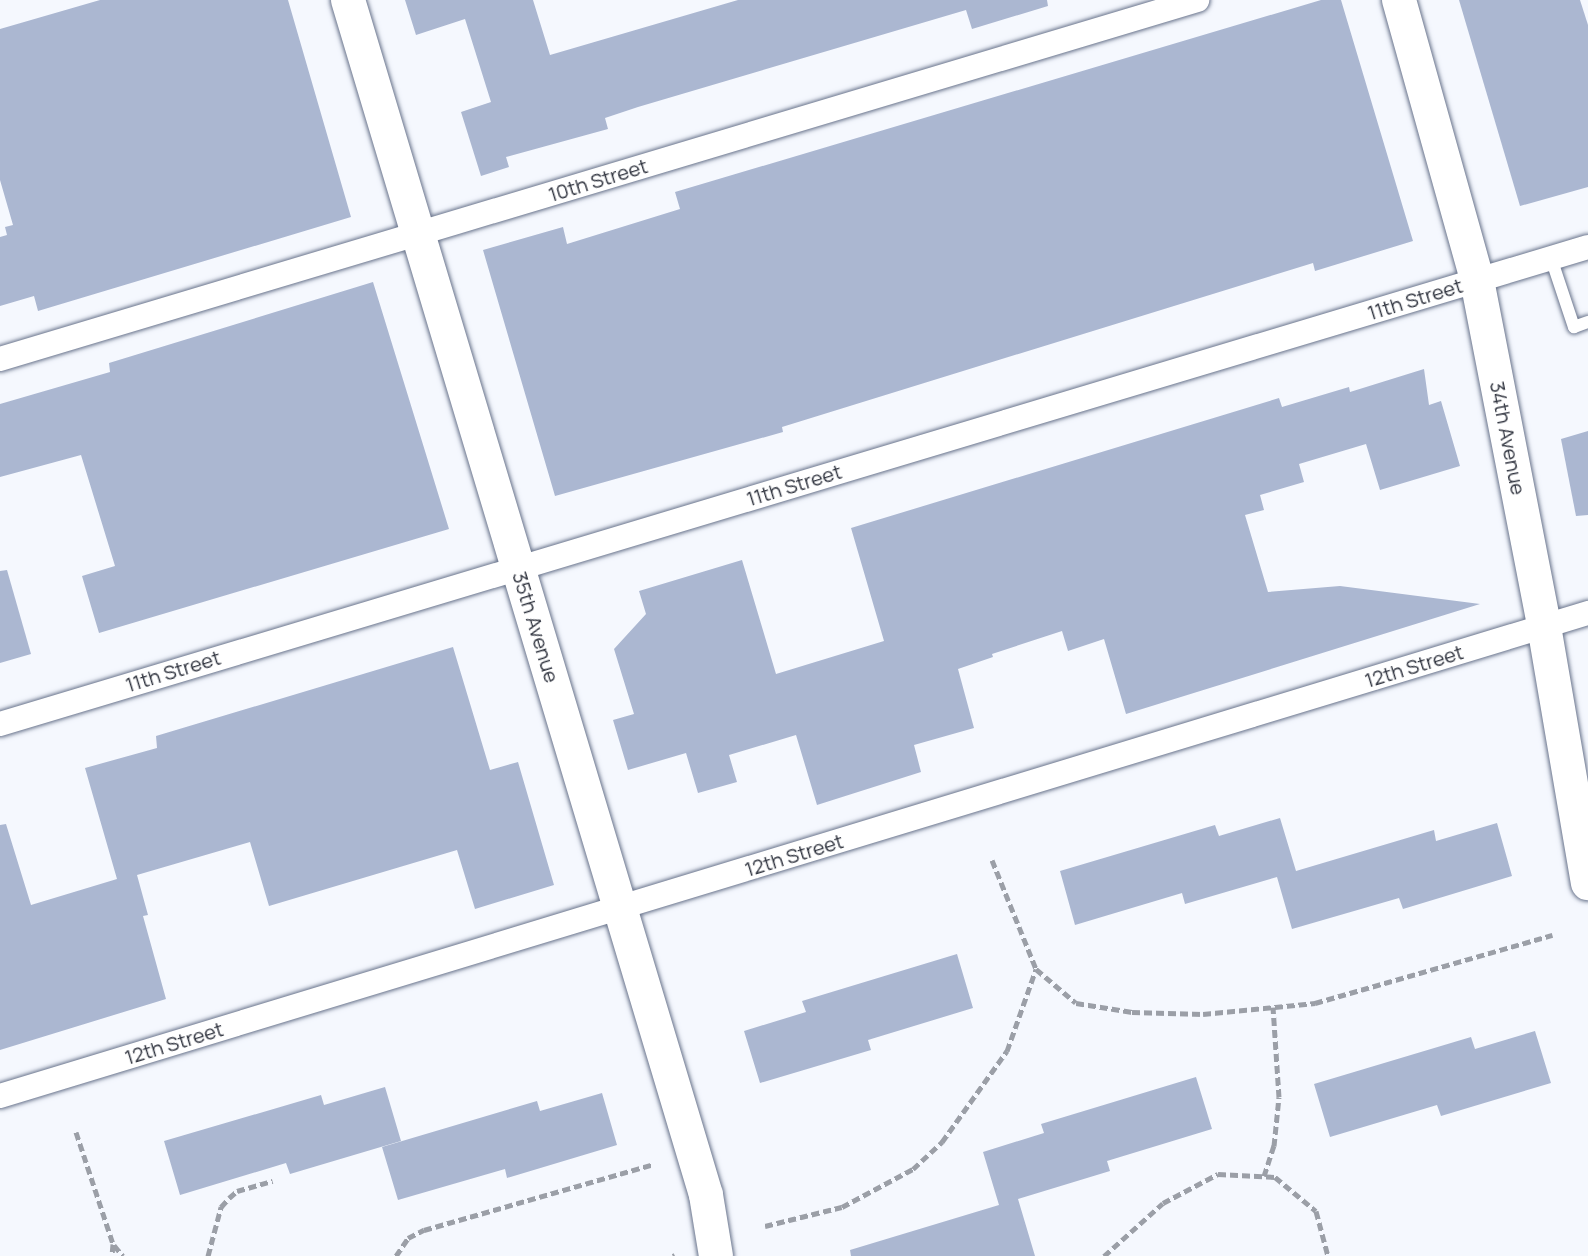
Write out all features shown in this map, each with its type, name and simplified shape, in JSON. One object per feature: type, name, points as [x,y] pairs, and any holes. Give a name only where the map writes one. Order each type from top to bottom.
[{"type":"street","name":"35th Avenue","points":[[348,0],[706,1195],[716,1256]]},
{"type":"street","name":"10th Street","points":[[0,359],[1197,0]]},
{"type":"street","name":"34th Avenue","points":[[1399,0],[1477,280],[1544,626],[1588,883]]},
{"type":"street","name":"11th Street","points":[[0,724],[1588,247]]},
{"type":"street","name":"12th Street","points":[[0,1096],[1588,613]]},
{"type":"lane","points":[[1551,258],[1574,327],[1588,322]]},
{"type":"path","points":[[992,860],[1036,969],[1076,1003],[1132,1012],[1203,1014],[1315,1003],[1552,935]]},
{"type":"path","points":[[765,1226],[842,1207],[913,1169],[942,1142],[1007,1051],[1036,969]]},
{"type":"path","points":[[1264,1176],[1274,1146],[1279,1097],[1273,1007]]},
{"type":"path","points":[[76,1132],[113,1244],[123,1256]]},
{"type":"path","points":[[396,1256],[408,1238],[424,1230],[654,1164]]},
{"type":"path","points":[[1104,1256],[1163,1203],[1218,1174],[1275,1177],[1316,1211],[1328,1256]]},
{"type":"path","points":[[208,1256],[221,1207],[237,1191],[273,1181]]},
{"type":"path","points":[[112,1256],[113,1244]]},
{"type":"building","points":[[100,0],[288,0],[351,217],[38,311],[34,296],[0,306],[0,237],[7,235],[5,227],[13,225],[0,180],[0,29]]},
{"type":"building","points":[[405,0],[533,0],[550,55],[738,0],[1047,0],[1048,6],[972,29],[966,10],[638,107],[605,118],[608,129],[506,157],[509,167],[481,176],[461,112],[491,102],[465,19],[416,35]]},
{"type":"building","points":[[1321,0],[1341,0],[1413,241],[1315,271],[1313,263],[782,427],[783,432],[555,496],[483,250],[563,227],[567,244],[680,209],[675,192]]},
{"type":"building","points":[[1459,0],[1580,0],[1588,25],[1588,187],[1520,206]]},
{"type":"building","points":[[373,282],[449,529],[99,633],[82,576],[115,566],[81,455],[0,477],[0,404],[110,372],[109,363]]},
{"type":"building","points":[[1424,369],[1429,405],[1441,401],[1460,466],[1380,490],[1366,444],[1299,464],[1304,482],[1260,495],[1264,510],[1245,515],[1268,592],[1340,586],[1480,604],[1126,714],[1104,639],[1068,651],[1062,631],[992,654],[993,657],[958,669],[974,728],[914,745],[921,772],[817,805],[796,735],[729,755],[737,782],[698,793],[686,753],[628,770],[613,720],[634,714],[614,649],[646,614],[639,591],[742,560],[776,674],[884,641],[851,528],[1279,398],[1282,407],[1349,387],[1350,392]]},
{"type":"building","points":[[1588,431],[1588,515],[1576,516],[1561,439]]},
{"type":"building","points":[[7,570],[31,654],[0,663],[0,571]]},
{"type":"building","points":[[453,647],[490,770],[518,762],[554,885],[475,909],[457,850],[269,906],[250,842],[137,875],[148,915],[143,916],[166,999],[0,1050],[0,825],[6,824],[31,905],[117,879],[85,768],[157,748],[156,736]]},
{"type":"building","points":[[1280,818],[1296,871],[1434,830],[1436,841],[1497,823],[1512,876],[1403,909],[1399,898],[1292,929],[1277,877],[1185,904],[1182,893],[1075,925],[1060,871],[1215,825],[1219,836]]},
{"type":"building","points":[[957,954],[973,1008],[868,1040],[871,1050],[760,1083],[744,1031],[806,1012],[802,1001]]},
{"type":"building","points":[[1535,1031],[1551,1083],[1441,1116],[1437,1105],[1330,1137],[1314,1084],[1471,1037],[1475,1049]]},
{"type":"building","points":[[1196,1077],[1212,1129],[1107,1161],[1110,1171],[1018,1199],[1035,1256],[851,1256],[850,1250],[999,1205],[983,1152],[1044,1133],[1041,1124]]},
{"type":"building","points":[[385,1087],[401,1141],[290,1174],[286,1163],[180,1195],[164,1141],[321,1095],[324,1105]]},
{"type":"building","points":[[602,1093],[617,1145],[507,1178],[505,1169],[398,1200],[382,1147],[537,1101],[540,1111]]}]
